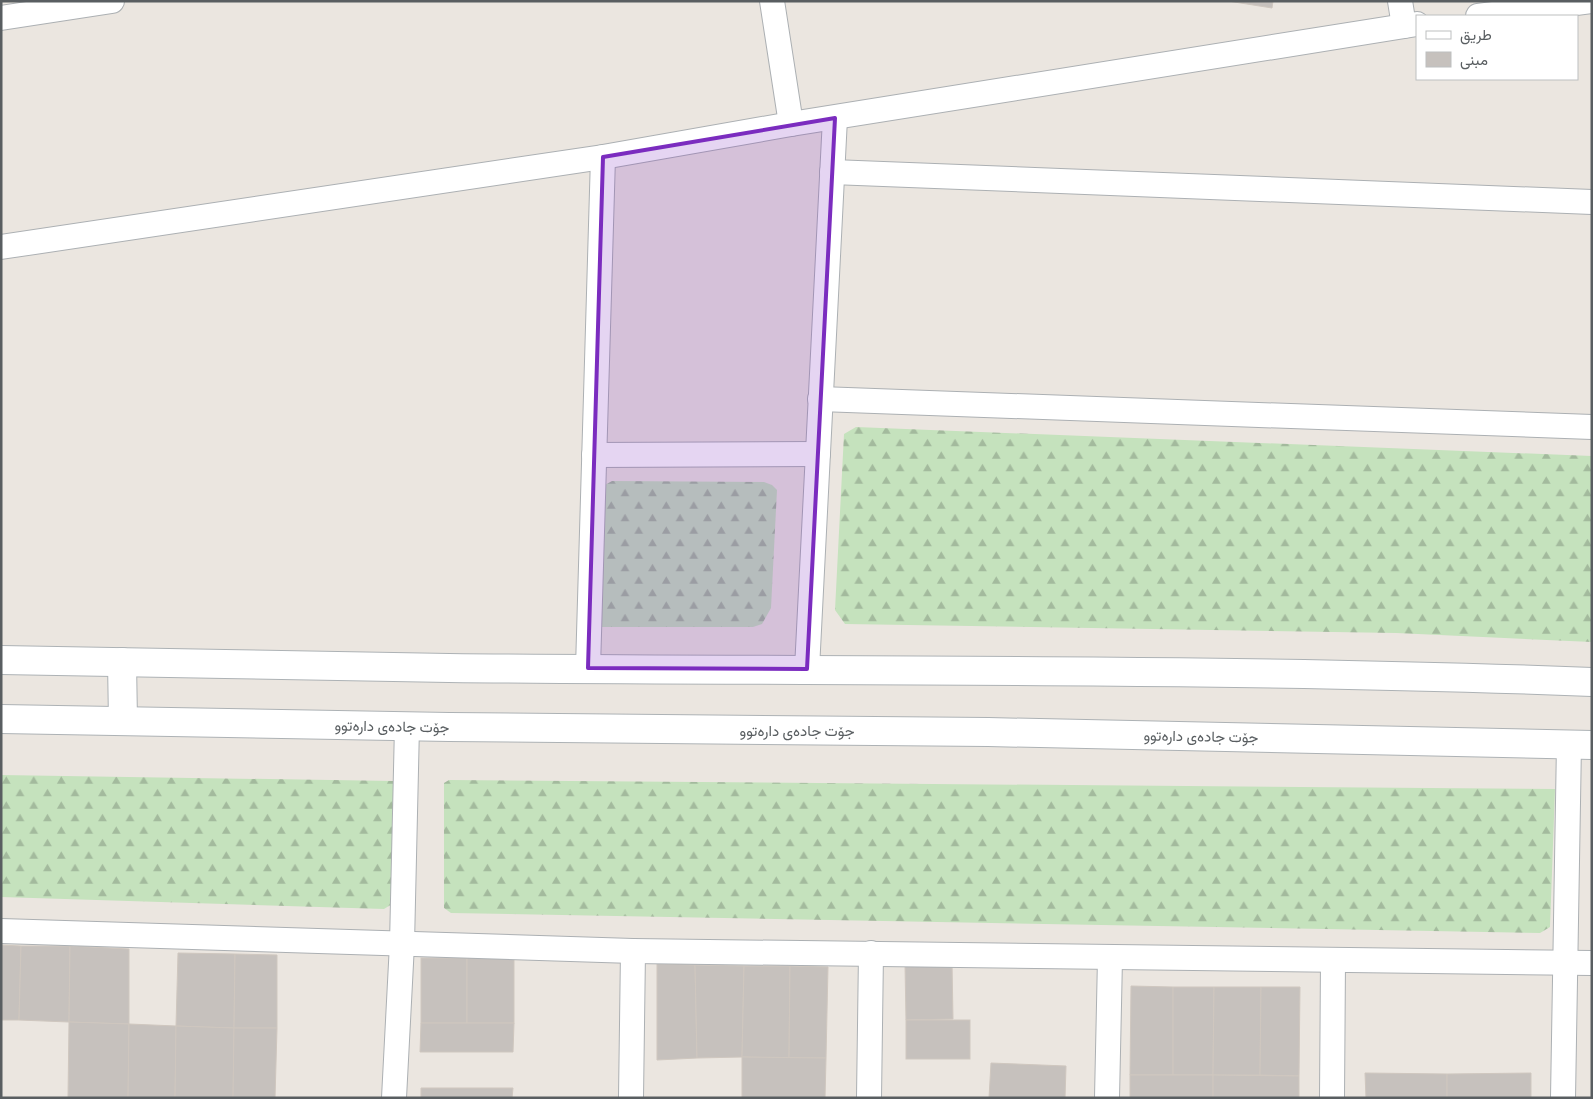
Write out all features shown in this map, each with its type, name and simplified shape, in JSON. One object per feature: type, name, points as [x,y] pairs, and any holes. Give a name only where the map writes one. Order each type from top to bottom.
[{"type":"main road","points":[[1,660],[450,668],[1153,671],[1393,675],[1592,682]]},
{"type":"main road","points":[[122,662],[123,721]]},
{"type":"main road","name":"جۆت جادەی دارەتوو","points":[[1,719],[407,726],[988,732],[1580,744]]},
{"type":"street","points":[[1,18],[112,1]]},
{"type":"street","points":[[772,1],[791,124]]},
{"type":"street","points":[[1,247],[603,157],[791,124],[1410,25],[1400,1]]},
{"type":"street","points":[[1486,15],[1591,1]]},
{"type":"street","points":[[807,669],[835,118]]},
{"type":"street","points":[[588,668],[603,157]]},
{"type":"street","points":[[832,172],[1592,202]]},
{"type":"street","points":[[820,399],[1592,427]]},
{"type":"street","points":[[594,455],[818,454]]},
{"type":"street","points":[[394,1098],[402,944],[407,726]]},
{"type":"street","points":[[1563,1098],[1565,962],[1580,744]]},
{"type":"street","points":[[1,931],[633,951],[1592,963]]},
{"type":"street","points":[[631,1098],[633,951]]},
{"type":"street","points":[[869,1098],[871,953]]},
{"type":"street","points":[[1107,1098],[1110,958]]},
{"type":"street","points":[[1332,1098],[1333,961]]},
{"type":"highlighted area","points":[[835,118],[807,669],[588,668],[603,157]]},
{"type":"green space","points":[[856,427],[1592,456],[1592,642],[1396,633],[845,624],[835,610],[844,434]]},
{"type":"green space","points":[[612,481],[764,482],[772,485],[777,490],[771,608],[762,624],[753,627],[598,627],[605,485]]},
{"type":"green space","points":[[1,775],[394,781],[392,904],[384,909],[1,897]]},
{"type":"green space","points":[[449,780],[1555,789],[1550,927],[1540,933],[451,913],[444,908],[444,783]]},
{"type":"building","points":[[1228,1],[1273,1],[1272,8]]},
{"type":"building","points":[[1,945],[21,946],[19,1020],[1,1020]]},
{"type":"building","points":[[21,946],[70,946],[69,1022],[19,1020]]},
{"type":"building","points":[[70,946],[129,949],[129,1024],[69,1022]]},
{"type":"building","points":[[178,953],[235,954],[234,1028],[176,1026]]},
{"type":"building","points":[[235,954],[277,955],[277,1028],[234,1028]]},
{"type":"building","points":[[421,958],[467,958],[467,1023],[421,1023]]},
{"type":"building","points":[[467,958],[514,958],[514,1023],[467,1023]]},
{"type":"building","points":[[952,963],[953,1019],[906,1020],[905,964]]},
{"type":"building","points":[[657,964],[695,965],[697,1058],[657,1060]]},
{"type":"building","points":[[695,965],[744,966],[742,1057],[697,1058]]},
{"type":"building","points":[[744,966],[790,966],[789,1058],[742,1057]]},
{"type":"building","points":[[790,966],[828,967],[826,1058],[789,1058]]},
{"type":"building","points":[[1131,986],[1173,987],[1173,1075],[1130,1075]]},
{"type":"building","points":[[1173,987],[1214,987],[1213,1075],[1173,1075]]},
{"type":"building","points":[[1214,987],[1261,987],[1260,1075],[1213,1075]]},
{"type":"building","points":[[1261,987],[1300,987],[1299,1076],[1260,1075]]},
{"type":"building","points":[[906,1020],[970,1020],[970,1059],[906,1059]]},
{"type":"building","points":[[69,1022],[129,1024],[128,1098],[68,1098]]},
{"type":"building","points":[[421,1023],[514,1023],[513,1052],[420,1052]]},
{"type":"building","points":[[129,1024],[176,1026],[175,1098],[128,1098]]},
{"type":"building","points":[[176,1026],[234,1028],[233,1098],[175,1098]]},
{"type":"building","points":[[234,1028],[277,1028],[275,1098],[233,1098]]},
{"type":"building","points":[[742,1057],[826,1058],[825,1098],[742,1098]]},
{"type":"building","points":[[991,1063],[1066,1066],[1065,1098],[989,1098]]},
{"type":"building","points":[[1365,1073],[1447,1074],[1447,1098],[1366,1098]]},
{"type":"building","points":[[1531,1073],[1531,1098],[1447,1098],[1447,1074]]},
{"type":"building","points":[[1130,1075],[1213,1075],[1213,1098],[1130,1098]]},
{"type":"building","points":[[1213,1075],[1299,1076],[1299,1098],[1213,1098]]},
{"type":"building","points":[[421,1088],[513,1088],[512,1098],[421,1098]]}]
